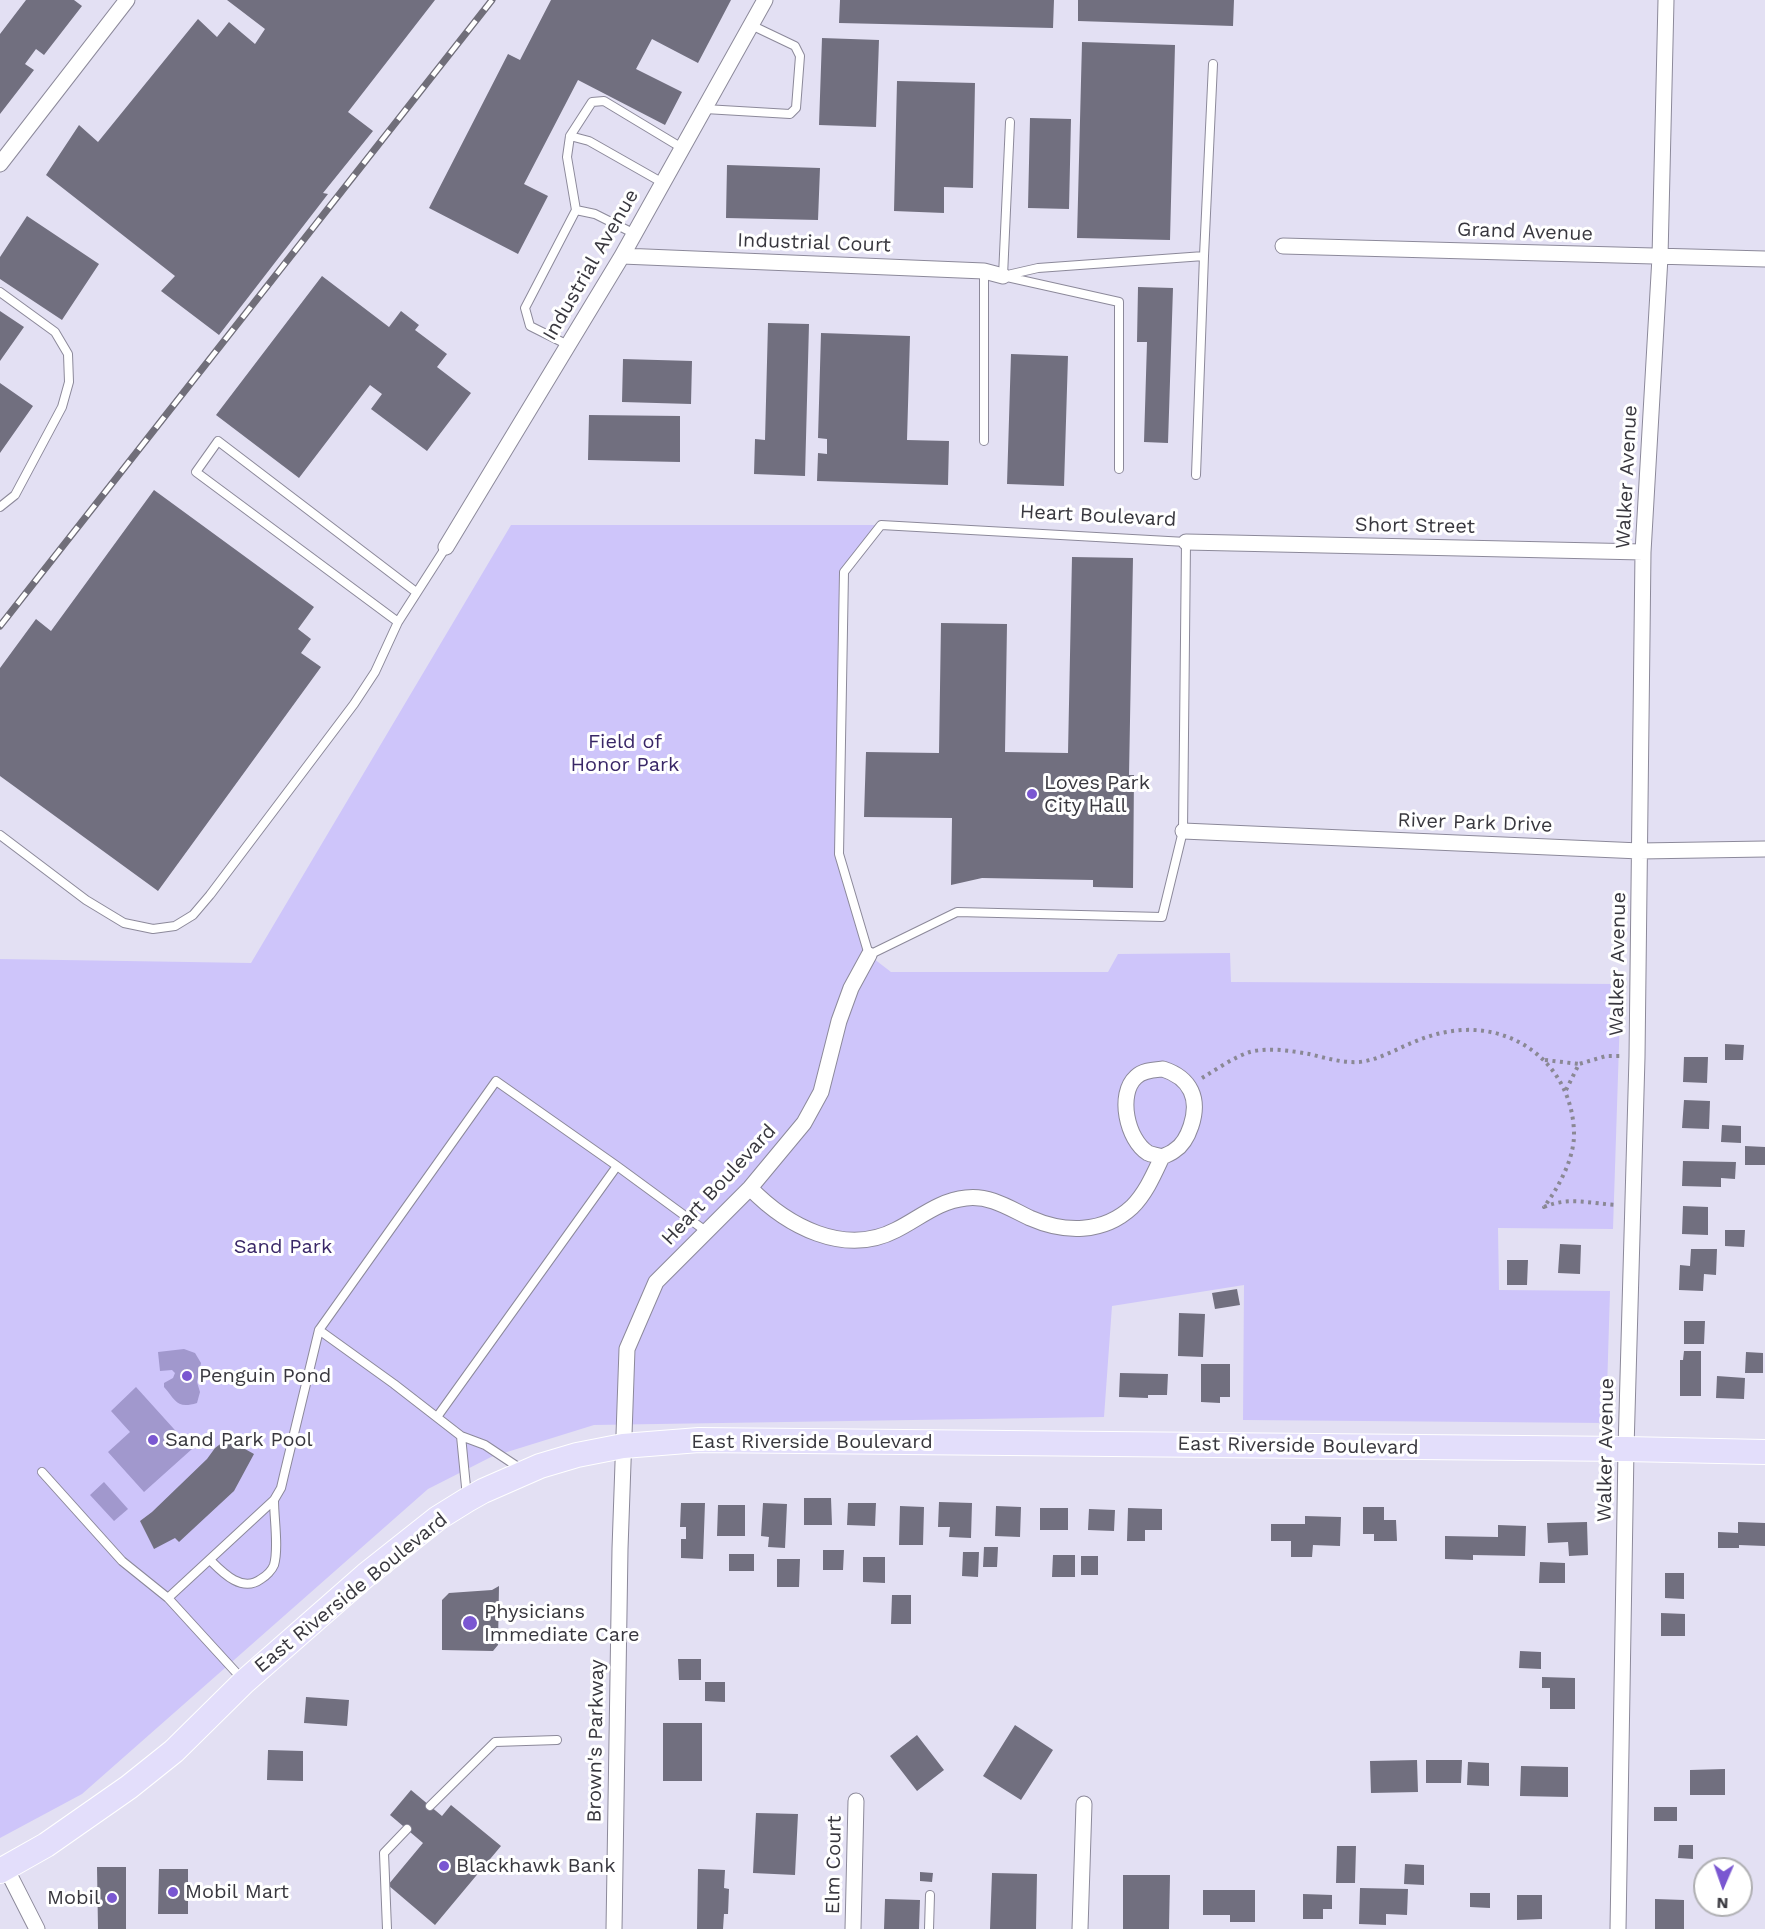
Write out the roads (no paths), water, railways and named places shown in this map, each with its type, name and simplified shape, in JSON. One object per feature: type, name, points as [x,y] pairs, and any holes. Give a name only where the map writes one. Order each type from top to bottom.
[{"type":"main road","name":"East Riverside Boulevard","points":[[3,1869],[77,1825],[174,1751],[244,1682],[366,1575],[438,1518],[483,1491],[525,1472],[577,1455],[623,1446],[699,1440],[1765,1452]]},
{"type":"street","points":[[0,164],[127,0]]},
{"type":"street","name":"Industrial Avenue","points":[[446,547],[622,256],[765,0]]},
{"type":"street","name":"Walker Avenue","points":[[1618,1929],[1626,1449],[1637,1057],[1643,552],[1660,257],[1666,0]]},
{"type":"street","name":"Grand Avenue","points":[[1283,246],[1765,259]]},
{"type":"street","name":"Industrial Court","points":[[622,256],[984,271],[1003,276]]},
{"type":"street","name":"Short Street","points":[[1186,542],[1643,552]]},
{"type":"street","name":"River Park Drive","points":[[1183,831],[1640,851],[1765,849]]},
{"type":"street","name":"Heart Boulevard","points":[[623,1446],[627,1349],[656,1282],[750,1188],[804,1123],[821,1092],[839,1021],[851,988],[868,955]]},
{"type":"street","points":[[750,1188],[768,1206],[794,1222],[816,1234],[843,1240],[861,1241],[880,1238],[947,1201],[968,1198],[989,1199],[1054,1228],[1094,1227],[1117,1219],[1133,1206],[1148,1185],[1162,1157],[1183,1143],[1189,1131],[1195,1108],[1194,1097],[1188,1085],[1176,1073],[1163,1069],[1151,1070],[1138,1075],[1130,1084],[1126,1096],[1126,1112],[1130,1127],[1138,1142],[1148,1152],[1162,1157]]},
{"type":"street","name":"Brown's Parkway","points":[[614,1929],[623,1446]]},
{"type":"street","name":"Elm Court","points":[[853,1929],[856,1801]]},
{"type":"street","points":[[1080,1929],[1084,1804]]},
{"type":"street","points":[[3,1869],[37,1929]]},
{"type":"lane","points":[[704,109],[790,114],[796,108],[800,56],[795,46],[751,25]]},
{"type":"lane","points":[[1196,475],[1213,64]]},
{"type":"lane","points":[[568,345],[530,326],[525,308],[576,210],[567,157],[570,136],[592,102],[604,101],[682,148]]},
{"type":"lane","points":[[1003,276],[1010,122]]},
{"type":"lane","points":[[570,136],[589,141],[663,183]]},
{"type":"lane","points":[[576,210],[595,214],[634,234]]},
{"type":"lane","points":[[1003,276],[1038,268],[1204,256]]},
{"type":"lane","points":[[984,271],[984,441]]},
{"type":"lane","points":[[1003,276],[1119,302],[1119,469]]},
{"type":"lane","points":[[0,292],[55,332],[68,354],[69,382],[62,407],[15,495],[0,507]]},
{"type":"lane","points":[[398,622],[196,472],[218,441],[416,592]]},
{"type":"lane","name":"Heart Boulevard","points":[[881,525],[1186,542],[1183,831],[1162,917],[957,912],[868,955],[839,854],[844,572],[881,525]]},
{"type":"lane","points":[[0,835],[86,900],[124,923],[153,929],[175,926],[193,915],[210,896],[354,704],[375,672],[398,622],[446,547]]},
{"type":"lane","points":[[168,1598],[274,1500],[281,1488],[319,1330],[496,1081],[706,1232]]},
{"type":"lane","points":[[437,1417],[617,1166]]},
{"type":"lane","points":[[319,1330],[461,1436],[485,1445],[525,1472]]},
{"type":"lane","points":[[461,1436],[467,1500]]},
{"type":"lane","points":[[42,1472],[122,1561],[168,1598],[244,1682]]},
{"type":"lane","points":[[210,1560],[226,1575],[245,1584],[264,1578],[273,1568],[275,1553],[274,1500]]},
{"type":"lane","points":[[430,1806],[495,1742],[557,1740]]},
{"type":"lane","points":[[387,1929],[384,1853],[407,1829]]},
{"type":"lane","points":[[929,1929],[930,1895]]},
{"type":"railway","points":[[0,626],[492,0]]},
{"type":"place","name":"Loves Park City Hall","points":[[1032,794]]},
{"type":"place","name":"Penguin Pond","points":[[187,1376]]},
{"type":"place","name":"Sand Park Pool","points":[[153,1440]]},
{"type":"place","name":"Physicians Immediate Care","points":[[470,1623]]},
{"type":"place","name":"Blackhawk Bank","points":[[444,1866]]},
{"type":"place","name":"Mobil Mart","points":[[173,1892]]},
{"type":"place","name":"Mobil","points":[[112,1898]]},
{"type":"park label","name":"Field of Honor Park","points":[[625,754]]},
{"type":"park label","name":"Sand Park","points":[[283,1247]]}]
